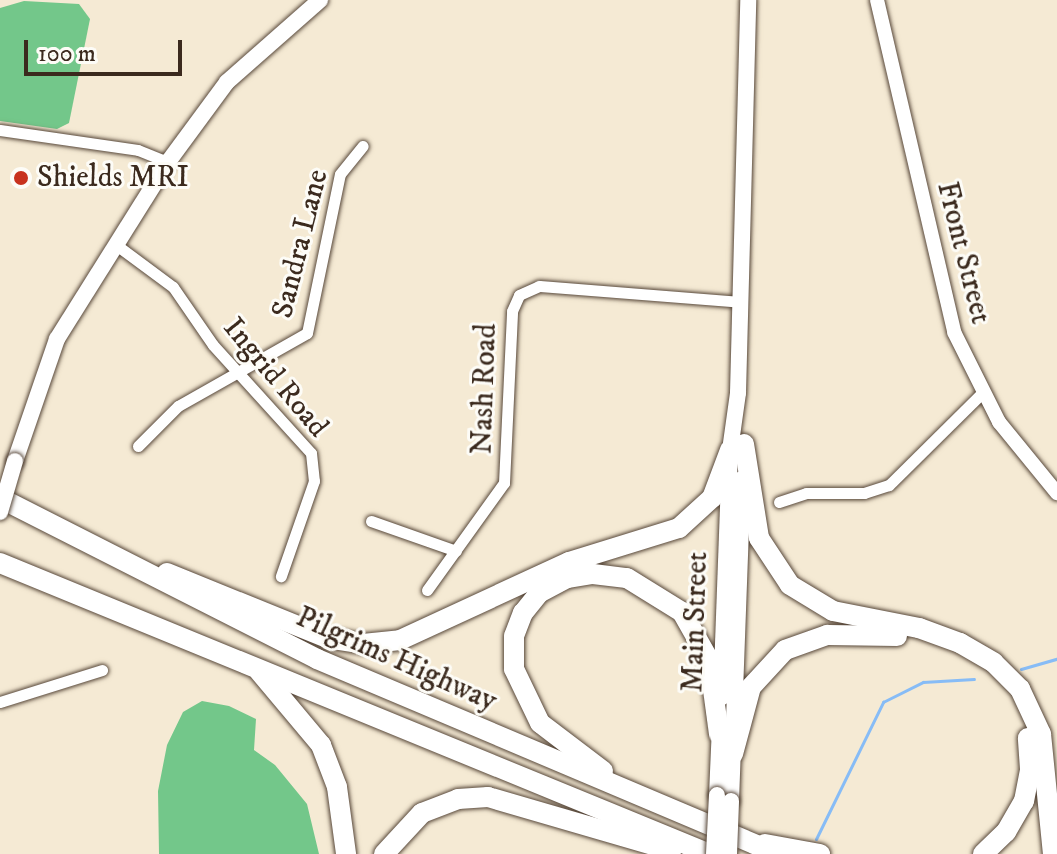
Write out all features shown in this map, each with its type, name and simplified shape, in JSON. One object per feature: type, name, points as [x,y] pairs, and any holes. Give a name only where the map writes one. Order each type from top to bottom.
[{"type":"highway","points":[[26,512],[308,631],[346,642],[382,643],[428,631],[569,562],[679,528],[712,498],[737,447]]},
{"type":"highway","points":[[737,447],[759,538],[790,585],[833,611],[908,625],[960,643],[994,663],[1020,689],[1041,734],[1053,854]]},
{"type":"highway","name":"Pilgrims Highway","points":[[0,498],[308,655],[778,854]]},
{"type":"highway","name":"Pilgrims Highway","points":[[0,563],[712,854]]},
{"type":"highway","points":[[673,811],[570,750],[535,716],[522,694],[513,660],[514,636],[528,605],[552,584],[593,574],[627,578],[668,599],[689,620],[705,650],[719,734]]},
{"type":"highway","points":[[733,754],[751,687],[771,662],[797,643],[861,632],[937,648],[977,667],[1002,687],[1029,740],[1030,777],[1024,801],[1006,832],[983,854]]},
{"type":"highway","points":[[257,668],[321,745],[337,787],[346,854]]},
{"type":"highway","points":[[384,854],[404,827],[422,813],[458,799],[488,797],[682,854]]},
{"type":"highway","points":[[746,841],[820,854]]},
{"type":"main road","points":[[0,512],[57,339],[115,244],[168,162],[220,91],[320,0]]},
{"type":"main road","name":"Main Street","points":[[712,854],[733,754],[748,0]]},
{"type":"main road","name":"Main Street","points":[[729,854],[719,734],[737,447]]},
{"type":"street","name":"Front Street","points":[[877,0],[946,305],[982,393],[1012,441],[1057,493]]},
{"type":"street","points":[[0,130],[138,150],[168,162]]},
{"type":"street","name":"Sandra Lane","points":[[138,446],[178,406],[299,341],[310,328],[340,174],[363,146]]},
{"type":"street","name":"Ingrid Road","points":[[115,244],[173,287],[213,345],[313,459],[310,496],[281,576]]},
{"type":"street","name":"Nash Road","points":[[427,590],[504,483],[512,311],[519,295],[539,286],[741,302]]},
{"type":"street","points":[[779,502],[797,495],[855,494],[889,485],[982,393]]},
{"type":"street","points":[[371,521],[456,551]]},
{"type":"street","points":[[0,702],[102,670]]},
{"type":"green space","points":[[24,1],[79,4],[90,19],[69,123],[57,129],[0,121],[0,8]]},
{"type":"green space","points":[[202,701],[229,706],[256,719],[254,750],[275,765],[307,804],[319,854],[159,854],[158,791],[167,745],[183,712]]},
{"type":"waterway","points":[[1021,669],[1057,659]]},
{"type":"waterway","points":[[816,839],[883,702],[923,682],[974,679]]},
{"type":"place","name":"Shields MRI","points":[[21,178]]}]
